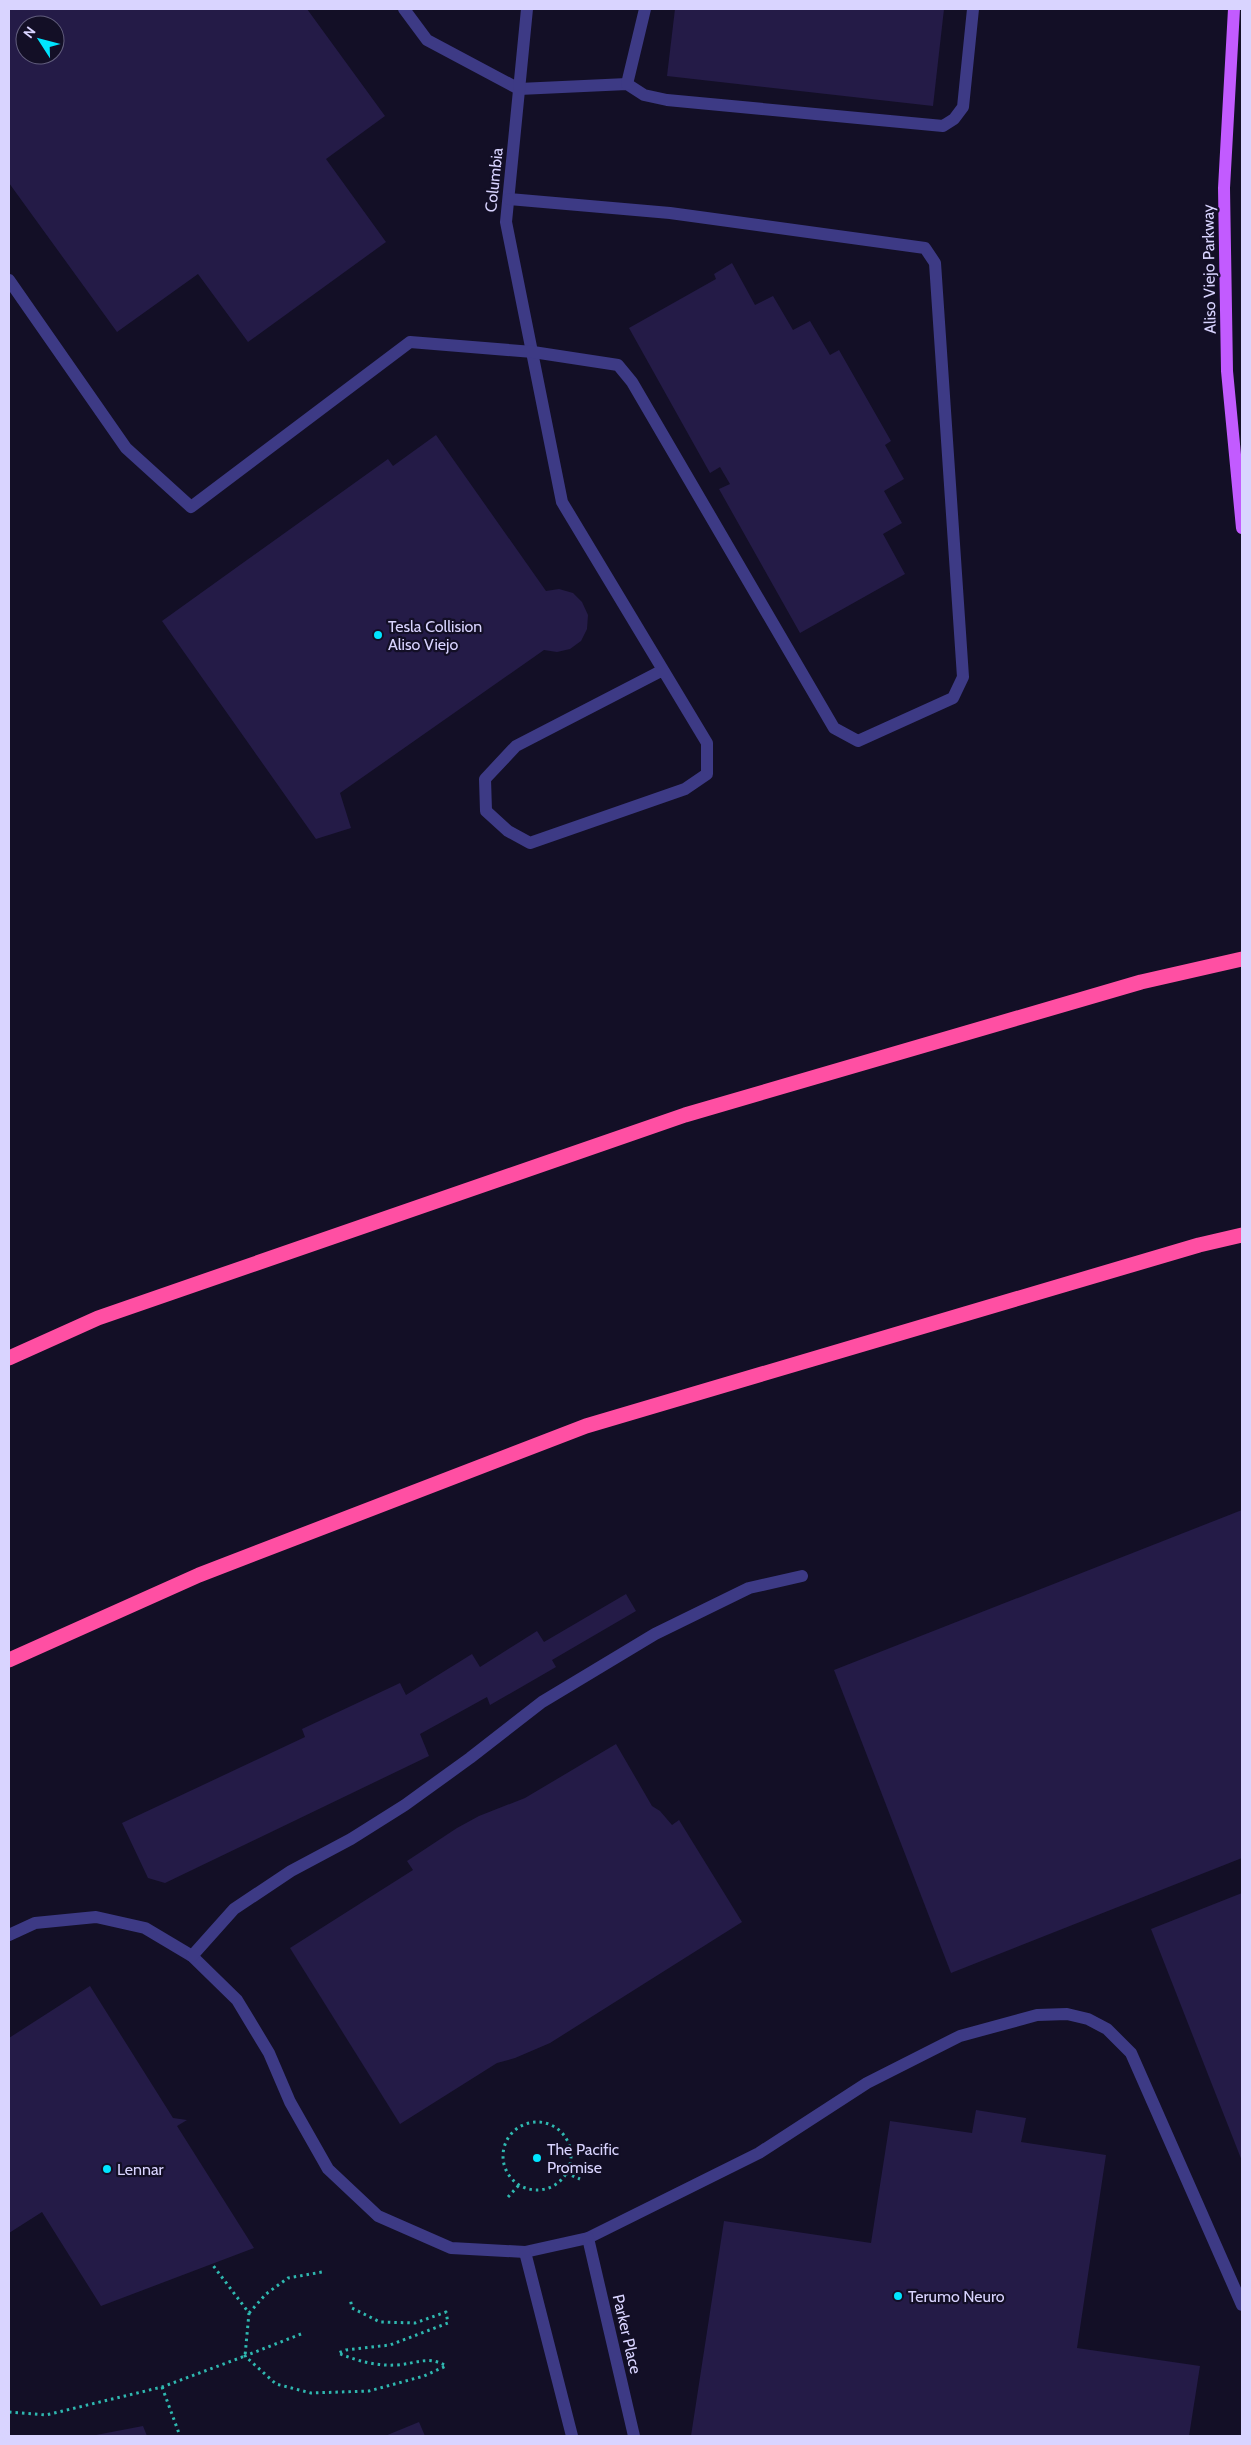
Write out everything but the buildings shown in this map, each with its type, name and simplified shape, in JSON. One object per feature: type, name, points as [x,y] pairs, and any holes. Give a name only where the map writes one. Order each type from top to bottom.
[{"type":"highway","points":[[9,1358],[98,1318],[685,1115],[1141,982],[1242,959]]},
{"type":"highway","points":[[9,1660],[199,1575],[586,1426],[1199,1245],[1242,1235]]},
{"type":"main road","name":"Aliso Viejo Parkway","points":[[1234,9],[1224,197],[1227,371],[1242,528]]},
{"type":"street","points":[[404,9],[427,40],[519,89],[627,84],[644,95],[667,100],[943,126],[954,119],[963,107],[973,9]]},
{"type":"street","name":"Columbia","points":[[526,9],[506,222],[562,502],[663,670],[707,744],[707,774],[685,789],[530,843],[508,831],[486,811],[485,779],[516,746],[663,670]]},
{"type":"street","points":[[627,84],[645,9]]},
{"type":"street","points":[[9,280],[126,448],[190,506],[410,342],[533,352],[618,365],[632,382],[834,728],[858,741],[954,698],[963,678],[934,263],[925,248],[670,213],[509,199]]},
{"type":"street","points":[[192,1956],[234,1909],[291,1872],[351,1839],[405,1805],[542,1702],[664,1630],[749,1588],[802,1576]]},
{"type":"street","points":[[9,1935],[35,1923],[96,1917],[145,1928],[192,1956],[238,2000],[269,2053],[290,2102],[328,2169],[378,2216],[451,2248],[525,2252],[588,2238],[759,2153],[867,2083],[960,2036],[1037,2015],[1067,2014],[1088,2019],[1107,2029],[1131,2053],[1242,2305]]},
{"type":"street","name":"Parker Place","points":[[588,2238],[634,2436]]},
{"type":"street","points":[[525,2252],[572,2436]]},
{"type":"path","points":[[541,2122],[562,2132],[568,2142],[570,2152],[570,2163],[566,2173],[550,2187],[540,2190],[519,2185],[510,2178],[502,2156],[510,2135],[519,2127],[529,2123],[541,2122]]},
{"type":"path","points":[[566,2173],[580,2179]]},
{"type":"path","points":[[508,2196],[519,2185]]},
{"type":"path","points":[[212,2264],[249,2313]]},
{"type":"path","points":[[245,2356],[249,2313],[266,2294],[288,2278],[322,2272]]},
{"type":"path","points":[[245,2356],[276,2384],[310,2393],[369,2391],[424,2376],[446,2366],[435,2360],[395,2365],[359,2362],[338,2353],[346,2350],[390,2345],[448,2323],[446,2312],[416,2323],[380,2322],[352,2308],[350,2298]]},
{"type":"path","points":[[9,2412],[46,2415],[162,2388],[301,2334]]},
{"type":"path","points":[[162,2388],[180,2436]]},
{"type":"place","name":"Tesla Collision Aliso Viejo","points":[[378,635]]},
{"type":"place","name":"The Pacific Promise","points":[[537,2158]]},
{"type":"place","name":"Lennar","points":[[107,2169]]},
{"type":"place","name":"Terumo Neuro","points":[[898,2296]]}]
